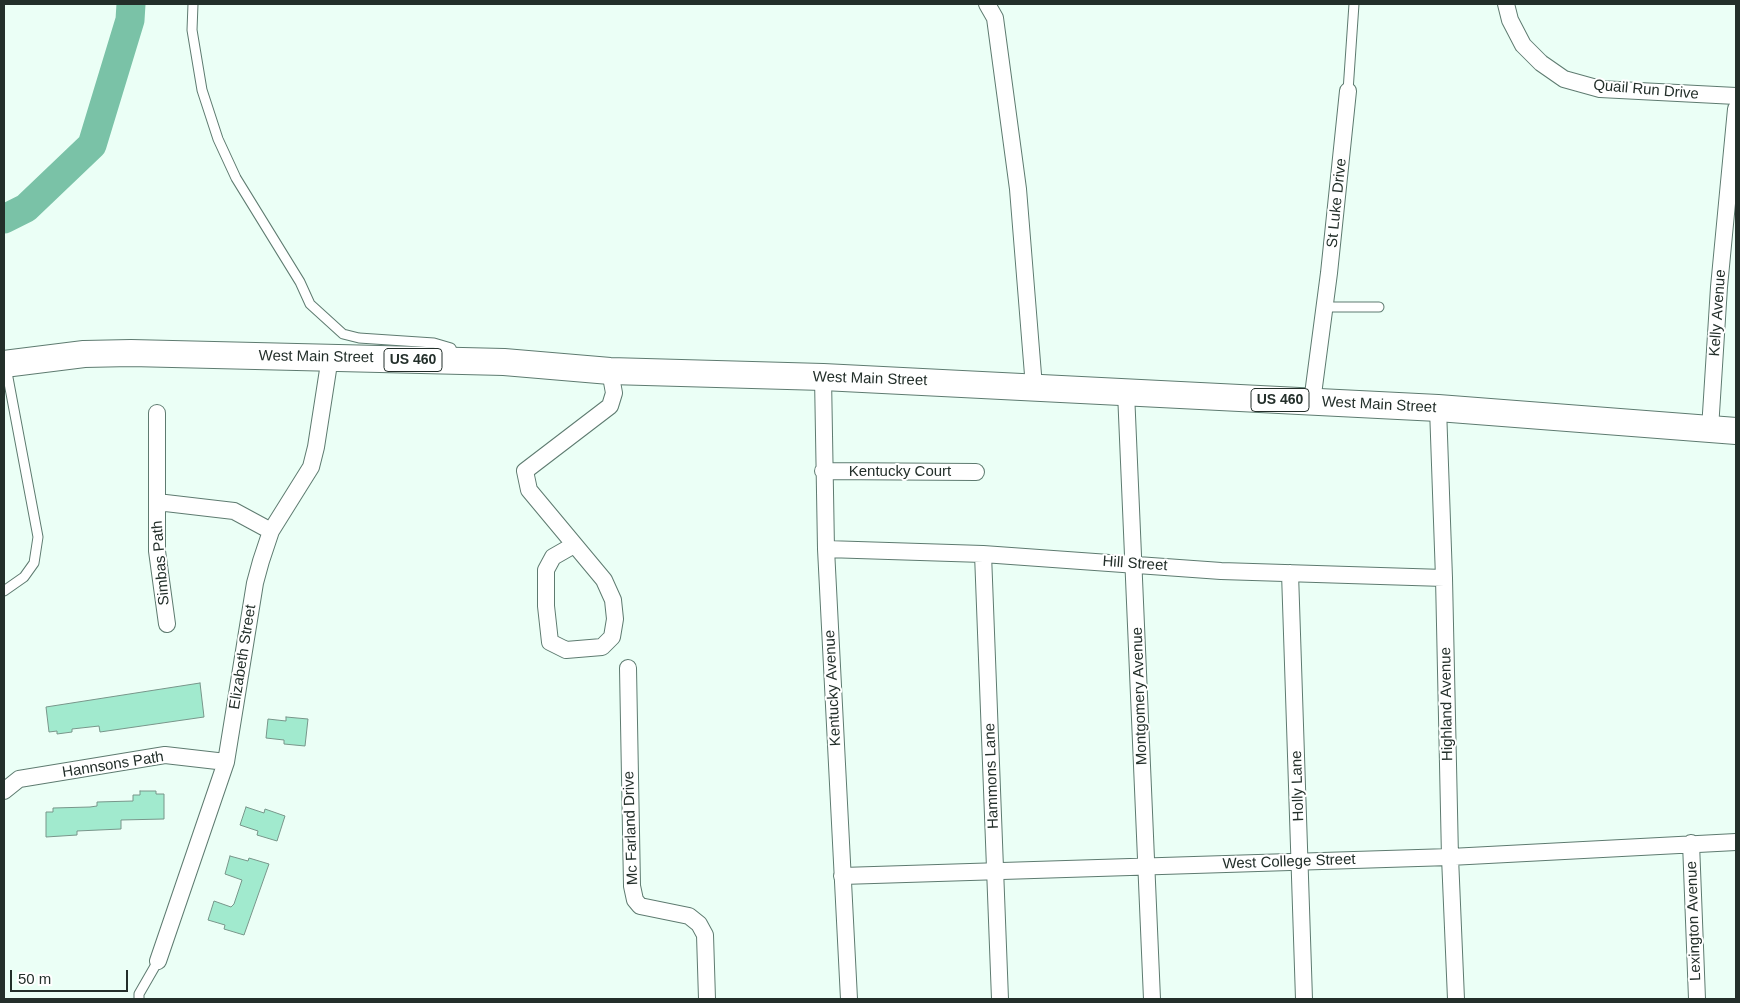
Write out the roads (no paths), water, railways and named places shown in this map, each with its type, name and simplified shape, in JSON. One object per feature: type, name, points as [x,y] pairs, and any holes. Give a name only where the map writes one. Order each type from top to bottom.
[{"type":"main road","name":"West Main Street","points":[[4,364],[84,354],[131,353],[504,362],[610,371],[823,377],[1438,408],[1736,431]]},
{"type":"street","points":[[987,4],[995,18],[1018,189],[1034,387]]},
{"type":"street","name":"Quail Run Drive","points":[[1506,4],[1510,20],[1523,45],[1541,63],[1564,79],[1600,89],[1736,96]]},
{"type":"street","name":"St Luke Drive","points":[[1312,402],[1325,307],[1348,91]]},
{"type":"street","name":"Kelly Avenue","points":[[1710,429],[1729,270],[1736,109]]},
{"type":"street","name":"Elizabeth Street","points":[[158,961],[226,762],[255,583],[271,531],[311,468],[330,357]]},
{"type":"street","points":[[574,545],[553,557],[546,570],[546,606],[550,642],[566,650],[602,646],[612,637],[615,619],[613,600],[604,580],[529,490],[525,471],[610,406],[614,393],[610,371]]},
{"type":"street","name":"Kentucky Avenue","points":[[823,377],[823,471],[826,549],[848,999]]},
{"type":"street","name":"Montgomery Avenue","points":[[1126,392],[1152,999]]},
{"type":"street","name":"Highland Avenue","points":[[1438,408],[1450,857],[1456,999]]},
{"type":"street","name":"Simbas Path","points":[[157,414],[157,551],[167,624]]},
{"type":"street","name":"Kentucky Court","points":[[823,471],[976,472]]},
{"type":"street","name":"Simbas Path","points":[[157,502],[234,510],[271,531]]},
{"type":"street","name":"Hill Street","points":[[826,549],[983,554],[1290,574],[1444,578]]},
{"type":"street","name":"Hammons Lane","points":[[983,554],[1000,999]]},
{"type":"street","name":"Holly Lane","points":[[1290,574],[1301,862],[1304,999]]},
{"type":"street","name":"Mc Farland Drive","points":[[628,668],[632,886],[634,900],[640,906],[689,916],[698,924],[704,935],[707,999]]},
{"type":"street","name":"Hannsons Path","points":[[4,791],[19,779],[165,755],[226,762]]},
{"type":"street","name":"West College Street","points":[[842,876],[1450,857],[1736,842]]},
{"type":"street","name":"Lexington Avenue","points":[[1691,843],[1697,999]]},
{"type":"lane","points":[[193,4],[192,30],[202,90],[218,139],[236,178],[300,282],[310,304],[343,334],[359,338],[434,343],[451,348],[456,361]]},
{"type":"lane","name":"St Luke Drive","points":[[1348,91],[1354,4]]},
{"type":"lane","points":[[1325,307],[1379,307]]},
{"type":"lane","points":[[4,364],[38,537],[34,563],[24,577],[4,591]]},
{"type":"lane","points":[[139,999],[139,994],[158,961]]},
{"type":"waterway","points":[[4,219],[26,208],[92,145],[130,20],[131,4]]}]
